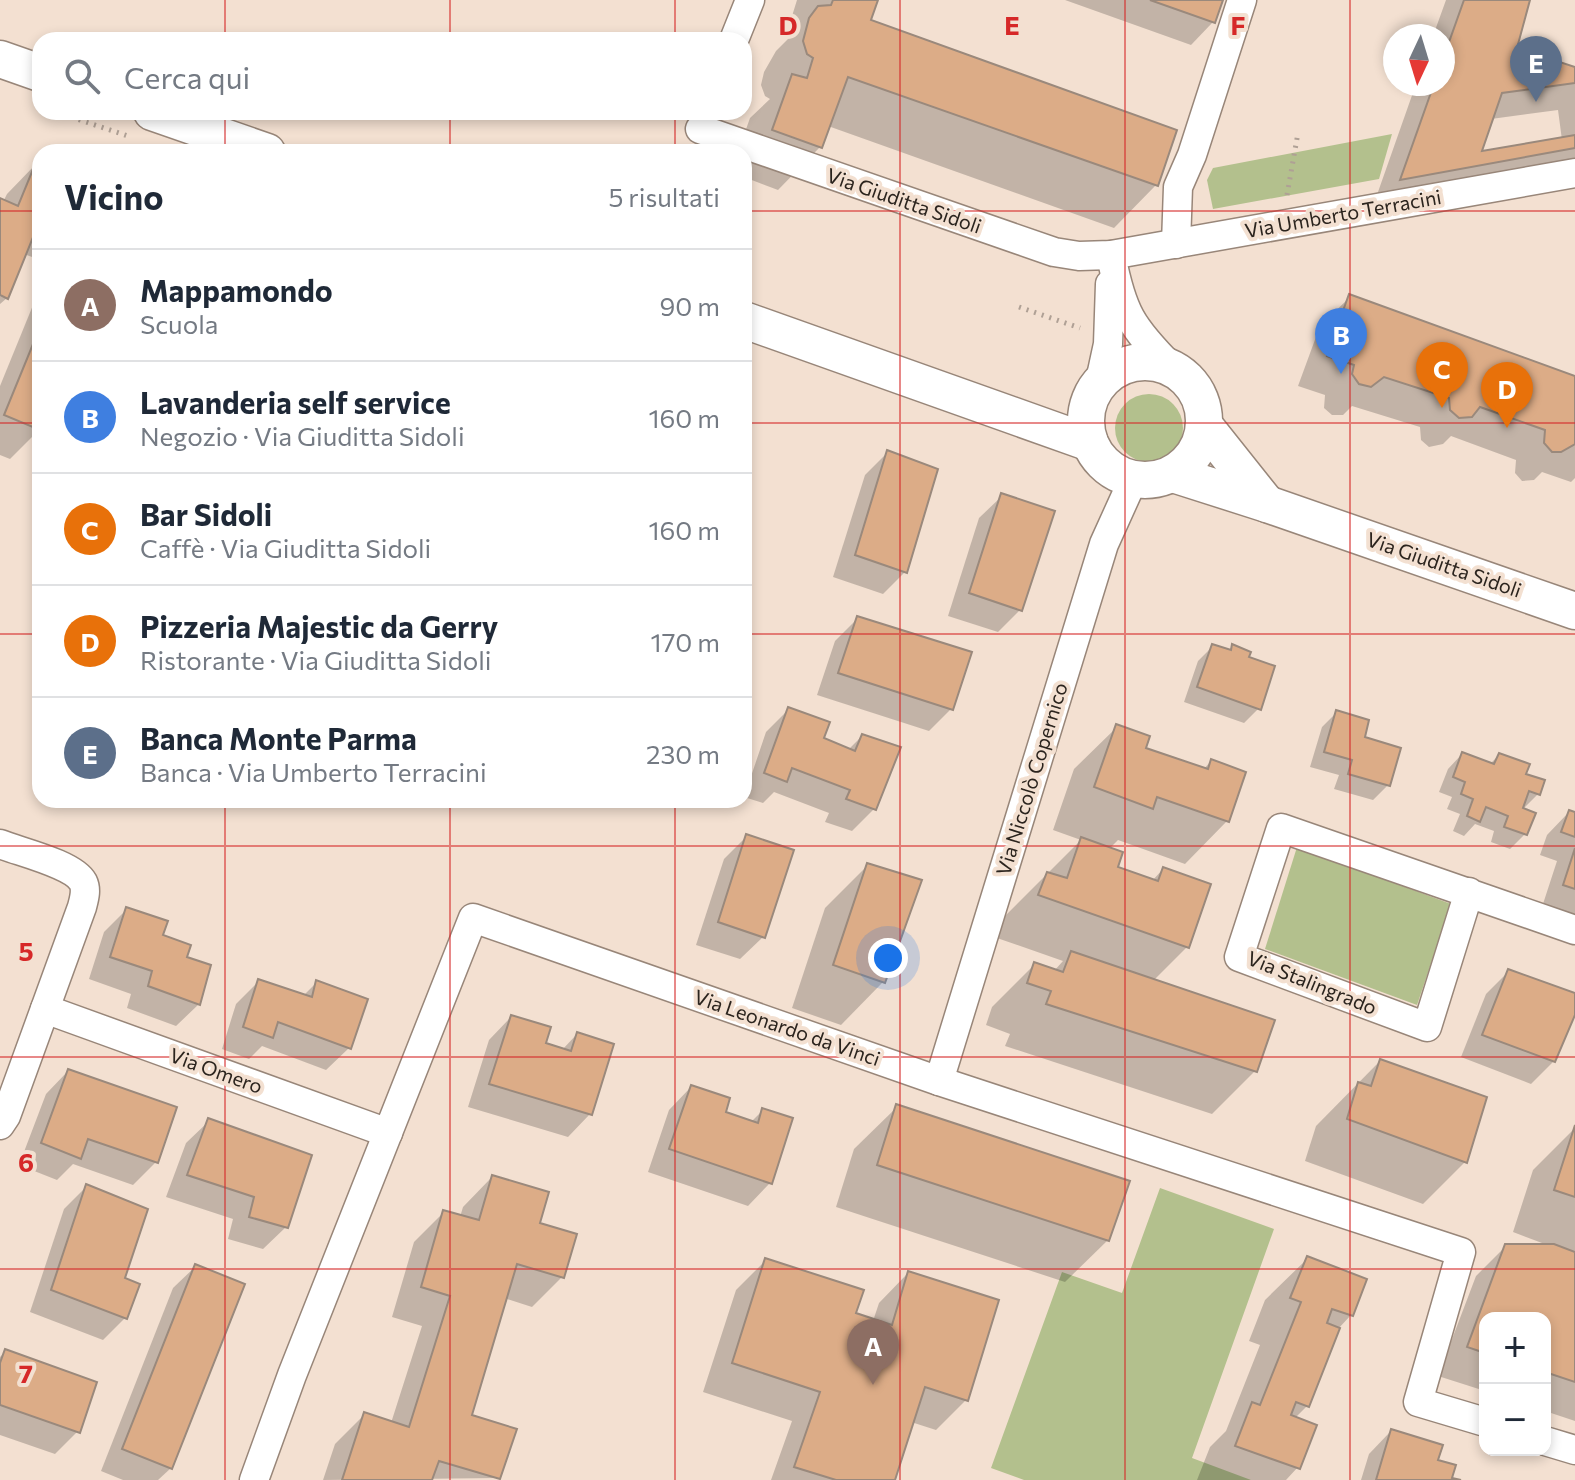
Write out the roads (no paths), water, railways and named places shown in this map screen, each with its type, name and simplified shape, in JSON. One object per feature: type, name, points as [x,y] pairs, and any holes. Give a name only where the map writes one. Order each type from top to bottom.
[{"type":"street","points":[[737,32],[750,0]]},
{"type":"street","points":[[1176,244],[1178,187],[1192,155],[1242,0]]},
{"type":"street","points":[[0,59],[32,70]]},
{"type":"street","points":[[145,125],[231,144]]},
{"type":"street","name":"Via Giuditta Sidoli","points":[[699,131],[737,144]]},
{"type":"street","name":"Via Giuditta Sidoli","points":[[752,149],[1054,252],[1079,256],[1111,255]]},
{"type":"street","name":"Via Umberto Terracini","points":[[1111,255],[1575,173]]},
{"type":"street","points":[[1111,255],[1118,295],[1130,319],[1144,340],[1197,391],[1203,408],[1200,445],[1189,461],[1173,474]]},
{"type":"street","points":[[1111,255],[1108,344],[1085,424],[1090,443],[1100,460],[1115,473],[1133,480]]},
{"type":"street","points":[[752,323],[1090,443]]},
{"type":"street","points":[[1007,414],[1094,393],[1126,365],[1157,363],[1172,368]]},
{"type":"street","points":[[1204,425],[1267,504]]},
{"type":"street","name":"Via Giuditta Sidoli","points":[[1133,480],[1153,480],[1173,474],[1575,611]]},
{"type":"street","name":"Via Niccolò Copernico","points":[[939,1081],[1104,544],[1133,480]]},
{"type":"street","name":"Via Stalingrado","points":[[1469,892],[1427,1027],[1239,957],[1281,828],[1469,892],[1575,930]]},
{"type":"street","points":[[0,844],[65,868],[84,885],[82,907],[6,1116],[0,1125]]},
{"type":"street","name":"Via Leonardo da Vinci","points":[[254,1480],[292,1375],[473,918],[939,1081],[1461,1252],[1418,1402],[1479,1420]]},
{"type":"street","name":"Via Omero","points":[[45,1009],[388,1133]]},
{"type":"street","points":[[1551,1443],[1575,1450]]},
{"type":"place","name":"Banca Monte Parma","points":[[1536,102]]},
{"type":"place","name":"Lavanderia self service","points":[[1341,374]]},
{"type":"place","name":"Bar Sidoli","points":[[1442,408]]},
{"type":"place","name":"Pizzeria Majestic da Gerry","points":[[1507,428]]},
{"type":"place","name":"Mappamondo","points":[[873,1385]]}]
